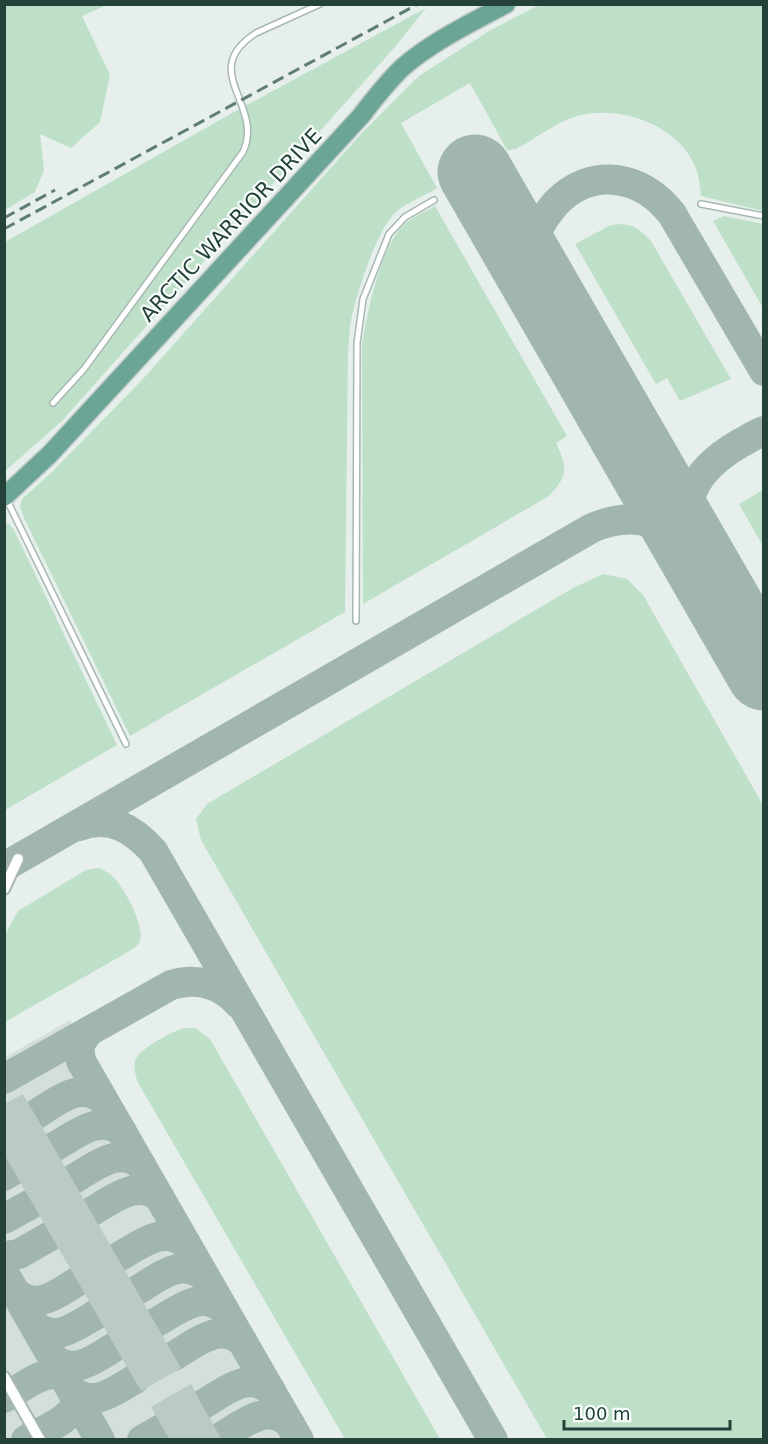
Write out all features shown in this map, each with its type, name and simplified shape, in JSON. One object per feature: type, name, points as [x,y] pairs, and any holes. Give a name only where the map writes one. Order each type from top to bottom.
[{"type":"main road","name":"ARCTIC WARRIOR DRIVE","points":[[5,496],[50,454],[353,125],[390,80],[443,39],[506,4]]},
{"type":"street","points":[[4,889],[18,859]]},
{"type":"street","points":[[4,1377],[40,1440]]},
{"type":"lane","points":[[53,403],[84,369],[243,152],[247,143],[248,126],[230,72],[231,62],[240,45],[256,33],[320,4]]},
{"type":"lane","points":[[356,621],[357,343],[363,299],[389,234],[405,217],[434,200]]},
{"type":"lane","points":[[701,204],[764,216]]},
{"type":"lane","points":[[5,496],[126,744]]},
{"type":"shaded area","points":[[70,1020],[312,1439],[5,1439],[4,1058]]},
{"type":"green space","points":[[5,4],[107,5],[82,16],[110,75],[100,122],[71,148],[40,134],[44,170],[35,192],[5,210]]},
{"type":"green space","points":[[539,5],[763,5],[763,211],[701,196],[697,172],[685,150],[673,138],[644,120],[610,113],[577,116],[553,126],[516,149],[507,150],[470,83],[401,123],[437,188],[401,208],[389,219],[368,263],[351,321],[348,353],[345,612],[130,736],[24,518],[20,506],[22,499],[51,473],[142,380],[360,135],[419,76],[489,31]]},
{"type":"green space","points":[[426,8],[394,48],[61,422],[5,471],[5,242],[234,112]]},
{"type":"green space","points":[[435,206],[567,436],[556,443],[563,459],[563,477],[549,496],[363,604],[362,345],[364,331],[377,279],[390,245],[407,222]]},
{"type":"green space","points":[[724,216],[763,224],[763,308],[713,221]]},
{"type":"green space","points":[[622,224],[645,234],[651,241],[731,379],[680,401],[667,378],[656,384],[575,244],[611,225]]},
{"type":"green space","points":[[763,490],[763,546],[739,504]]},
{"type":"green space","points":[[4,523],[9,524],[14,530],[117,745],[5,810]]},
{"type":"green space","points":[[603,574],[627,579],[643,595],[763,805],[763,1439],[547,1439],[201,840],[196,819],[207,804],[573,588]]},
{"type":"green space","points":[[99,868],[108,873],[122,887],[137,918],[141,936],[139,943],[128,952],[5,1022],[5,935],[18,911],[86,870]]},
{"type":"green space","points":[[184,1028],[195,1028],[210,1039],[440,1439],[345,1439],[137,1081],[134,1066],[138,1056],[156,1041]]},
{"type":"building","points":[[23,1094],[181,1368],[141,1391],[4,1154],[4,1104]]},
{"type":"building","points":[[191,1384],[222,1440],[170,1440],[151,1407]]},
{"type":"taxiway","points":[[542,289],[536,265],[536,239],[541,224],[556,203],[570,191],[585,184],[601,180],[616,180],[632,184],[660,201],[672,214],[764,371]]},
{"type":"taxiway","points":[[698,558],[688,522],[692,492],[709,466],[739,444],[764,431]]},
{"type":"taxiway","points":[[4,867],[592,528],[608,522],[623,520],[650,523],[674,536],[697,558]]},
{"type":"taxiway","points":[[79,826],[101,822],[120,826],[137,836],[153,851],[493,1440]]},
{"type":"taxiway","points":[[4,1079],[171,985],[190,982],[208,984],[224,991],[239,1004]]},
{"type":"taxiway","points":[[88,1032],[79,1046],[81,1061],[299,1440]]},
{"type":"taxiway","points":[[35,1115],[60,1099],[77,1093],[94,1094],[103,1100]]},
{"type":"taxiway","points":[[54,1147],[96,1125],[114,1127],[122,1132]]},
{"type":"taxiway","points":[[72,1180],[106,1160],[115,1158],[133,1159],[141,1165]]},
{"type":"taxiway","points":[[4,1176],[14,1170]]},
{"type":"taxiway","points":[[91,1212],[116,1197],[134,1190],[151,1192],[160,1198]]},
{"type":"taxiway","points":[[4,1219],[33,1203]]},
{"type":"taxiway","points":[[4,1256],[19,1254],[52,1235]]},
{"type":"taxiway","points":[[117,1258],[142,1243],[160,1236],[177,1238],[186,1244]]},
{"type":"taxiway","points":[[136,1291],[161,1275],[178,1269],[187,1268],[205,1277]]},
{"type":"taxiway","points":[[4,1273],[100,1440]]},
{"type":"taxiway","points":[[15,1292],[23,1298],[39,1300],[55,1295],[78,1281]]},
{"type":"taxiway","points":[[155,1323],[198,1301],[216,1304],[224,1310]]},
{"type":"taxiway","points":[[35,1325],[51,1333],[59,1333],[97,1314]]},
{"type":"taxiway","points":[[174,1356],[207,1336],[216,1334],[233,1336],[242,1341]]},
{"type":"taxiway","points":[[54,1359],[62,1364],[78,1366],[116,1346]]},
{"type":"taxiway","points":[[4,1398],[49,1374],[64,1376]]},
{"type":"taxiway","points":[[73,1391],[81,1396],[97,1398],[112,1393],[135,1379]]},
{"type":"taxiway","points":[[202,1405],[227,1389],[245,1383],[254,1382],[271,1391]]},
{"type":"taxiway","points":[[26,1440],[64,1419],[75,1406],[77,1399]]},
{"type":"taxiway","points":[[221,1437],[255,1417],[264,1415],[282,1417],[290,1424]]},
{"type":"taxiway","points":[[142,1440],[163,1428]]},
{"type":"runway","points":[[475,172],[764,673]]},
{"type":"railway","points":[[4,229],[418,4]]},
{"type":"railway","points":[[4,218],[55,190]]}]
